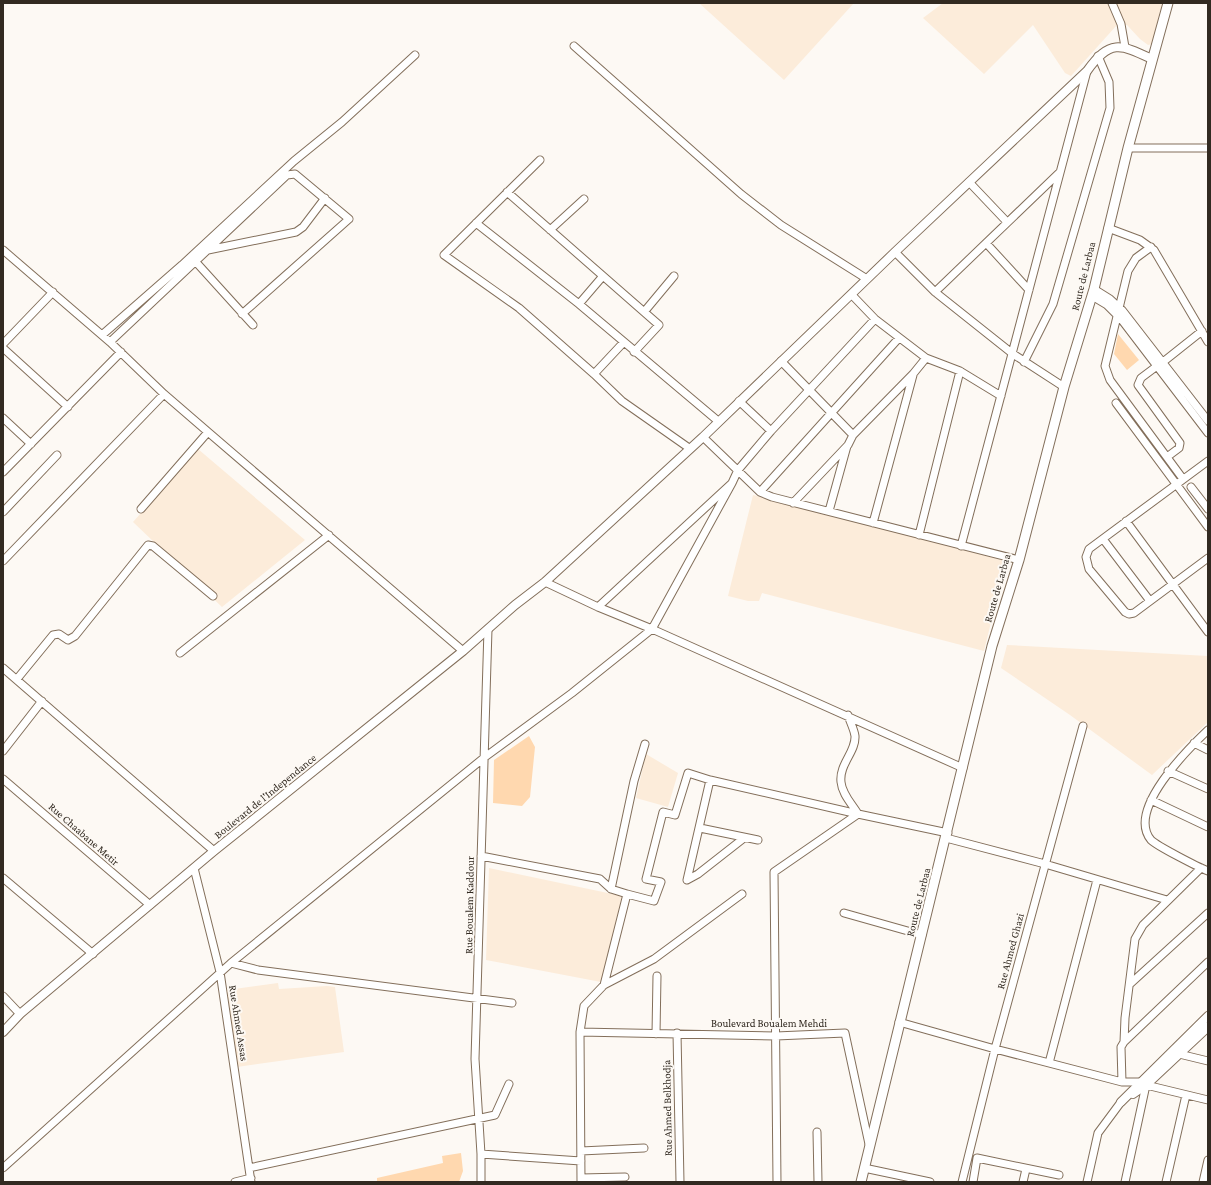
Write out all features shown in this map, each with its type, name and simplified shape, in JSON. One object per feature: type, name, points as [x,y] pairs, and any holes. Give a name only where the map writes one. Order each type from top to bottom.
[{"type":"main road","name":"Route de Larbaa","points":[[861,1182],[899,1022],[947,836],[992,646],[1019,560],[1064,387],[1093,293],[1128,148],[1168,3]]},
{"type":"street","points":[[1112,3],[1121,24],[1125,47]]},
{"type":"street","points":[[574,46],[764,211],[816,248],[867,279]]},
{"type":"street","points":[[1024,362],[1053,304],[1110,108],[1109,82],[1098,56],[1108,50],[1125,47],[1152,59]]},
{"type":"street","points":[[102,335],[182,265],[294,161],[342,122],[415,55]]},
{"type":"street","name":"Boulevard de l'Independance","points":[[3,1032],[20,1014],[214,851],[463,651],[546,582],[689,448],[703,437],[895,252],[1087,71],[1098,56]]},
{"type":"street","points":[[961,546],[1087,71]]},
{"type":"street","points":[[1128,148],[1208,148]]},
{"type":"street","points":[[540,160],[444,255],[519,308],[594,374],[622,401],[689,448]]},
{"type":"street","points":[[935,292],[1060,172]]},
{"type":"street","points":[[110,342],[195,261],[290,174],[297,175],[349,219],[242,314]]},
{"type":"street","points":[[970,182],[1007,222]]},
{"type":"street","points":[[507,192],[659,325],[634,352]]},
{"type":"street","points":[[207,250],[296,232],[303,227],[325,198]]},
{"type":"street","points":[[550,230],[584,199]]},
{"type":"street","points":[[476,223],[579,304],[623,343],[718,421]]},
{"type":"street","points":[[1108,228],[1140,240],[1151,247],[1159,257],[1208,342]]},
{"type":"street","points":[[986,243],[1029,290]]},
{"type":"street","points":[[1151,247],[1136,258],[1130,266],[1105,362],[1106,373],[1183,479]]},
{"type":"street","points":[[3,250],[110,342],[164,394],[463,651]]},
{"type":"street","points":[[895,252],[935,292],[1013,354],[1064,387]]},
{"type":"street","points":[[195,261],[253,325]]},
{"type":"street","points":[[579,304],[603,276]]},
{"type":"street","points":[[644,312],[674,276]]},
{"type":"street","points":[[3,344],[53,292]]},
{"type":"street","points":[[1093,293],[1119,306],[1208,433]]},
{"type":"street","points":[[1093,293],[1117,314],[1208,421]]},
{"type":"street","points":[[852,295],[875,319],[926,358],[960,371],[1001,396]]},
{"type":"street","points":[[3,1168],[220,972],[485,757],[572,693],[652,629],[738,470],[771,431],[875,319]]},
{"type":"street","points":[[1167,458],[1179,448],[1180,443],[1138,385],[1141,378],[1202,331]]},
{"type":"street","points":[[760,492],[798,448],[832,413],[846,395],[899,338]]},
{"type":"street","points":[[594,374],[623,343]]},
{"type":"street","points":[[3,348],[68,407]]},
{"type":"street","points":[[3,472],[121,352]]},
{"type":"street","points":[[829,511],[848,445],[853,435],[913,374],[926,358]]},
{"type":"street","points":[[781,361],[853,435]]},
{"type":"street","points":[[919,535],[960,371]]},
{"type":"street","points":[[872,523],[913,374]]},
{"type":"street","points":[[3,561],[164,394]]},
{"type":"street","points":[[739,401],[771,431]]},
{"type":"street","points":[[1116,403],[1208,527]]},
{"type":"street","points":[[3,418],[31,444]]},
{"type":"street","points":[[141,508],[208,432]]},
{"type":"street","points":[[703,437],[760,492],[793,503],[1019,560]]},
{"type":"street","points":[[793,503],[848,445]]},
{"type":"street","points":[[3,512],[57,455]]},
{"type":"street","points":[[1208,461],[1126,521],[1086,553],[1087,564],[1092,572],[1127,614],[1132,614],[1208,558]]},
{"type":"street","points":[[598,607],[732,483]]},
{"type":"street","points":[[1191,487],[1208,509]]},
{"type":"street","points":[[1126,521],[1208,632]]},
{"type":"street","points":[[180,653],[329,535]]},
{"type":"street","points":[[1103,539],[1150,601]]},
{"type":"street","points":[[17,679],[52,635],[59,634],[68,640],[75,636],[148,544],[153,546],[213,596]]},
{"type":"street","points":[[546,582],[598,607],[652,629],[848,715],[963,768]]},
{"type":"street","name":"Rue Boualem Kaddour","points":[[481,1182],[481,1154],[475,1059],[488,629]]},
{"type":"street","points":[[3,668],[214,851]]},
{"type":"street","points":[[3,751],[42,701]]},
{"type":"street","points":[[848,715],[855,734],[855,741],[841,772],[841,783],[845,794],[858,814]]},
{"type":"street","name":"Rue Ahmed Ghazi","points":[[962,1182],[995,1049],[1083,726]]},
{"type":"street","points":[[1208,730],[1168,771],[1151,800],[1145,828],[1152,840],[1208,872]]},
{"type":"street","points":[[1194,743],[1208,750]]},
{"type":"street","points":[[611,889],[634,781],[645,744]]},
{"type":"street","points":[[1168,771],[1208,790]]},
{"type":"street","points":[[481,856],[600,879],[611,889],[654,901],[661,882],[646,879],[662,812],[675,815],[688,773],[710,780],[947,836],[1167,900]]},
{"type":"street","name":"Rue Chaabane Metir","points":[[3,779],[150,905]]},
{"type":"street","points":[[710,780],[687,880],[698,874],[744,838]]},
{"type":"street","points":[[1151,800],[1208,827]]},
{"type":"street","points":[[776,1182],[774,872],[858,814]]},
{"type":"street","points":[[700,828],[758,840]]},
{"type":"street","name":"Rue Ahmed Assas","points":[[194,868],[220,972],[251,1180]]},
{"type":"street","points":[[1124,1042],[1125,1018],[1135,938],[1142,925],[1201,868]]},
{"type":"street","points":[[3,878],[93,954]]},
{"type":"street","points":[[1049,1063],[1097,880]]},
{"type":"street","points":[[604,985],[627,894]]},
{"type":"street","points":[[625,1177],[581,1180],[580,1032],[584,1006],[604,985],[654,959],[742,894]]},
{"type":"street","points":[[844,913],[922,935]]},
{"type":"street","points":[[1130,984],[1208,913]]},
{"type":"street","points":[[1122,1082],[1121,1048],[1124,1042],[1208,962]]},
{"type":"street","points":[[231,963],[258,970],[512,1003]]},
{"type":"street","points":[[656,1034],[657,976]]},
{"type":"street","points":[[3,996],[20,1014]]},
{"type":"street","points":[[1087,1182],[1098,1132],[1121,1102],[1180,1054],[1206,1025],[1208,1016]]},
{"type":"street","points":[[899,1022],[1122,1082],[1143,1084],[1208,1100]]},
{"type":"street","points":[[1126,1182],[1143,1084],[1170,1052],[1206,1025]]},
{"type":"street","name":"Boulevard Boualem Mehdi","points":[[580,1032],[776,1036],[845,1033],[870,1144]]},
{"type":"street","name":"Rue Ahmed Belkhodja","points":[[677,1033],[680,1182]]},
{"type":"street","points":[[1170,1052],[1208,1061]]},
{"type":"street","points":[[249,1168],[495,1115],[509,1084]]},
{"type":"street","points":[[1166,1182],[1186,1095]]},
{"type":"street","points":[[817,1132],[818,1182]]},
{"type":"street","points":[[581,1151],[644,1148]]},
{"type":"street","points":[[481,1154],[581,1161]]},
{"type":"street","points":[[973,1182],[978,1158],[1059,1175]]},
{"type":"street","points":[[1203,1182],[1208,1160]]},
{"type":"street","points":[[864,1168],[930,1182]]},
{"type":"street","points":[[1023,1182],[1026,1169]]},
{"type":"street","points":[[235,1182],[251,1180]]},
{"type":"shaded area","points":[[699,3],[854,3],[784,80]]},
{"type":"shaded area","points":[[943,3],[1162,3],[1152,44],[1148,45],[1140,39],[1127,25],[1117,25],[1071,76],[1065,73],[1033,25],[984,74],[923,18]]},
{"type":"shaded area","points":[[1118,334],[1139,360],[1127,370],[1114,354]]},
{"type":"shaded area","points":[[198,449],[305,540],[222,607],[133,522]]},
{"type":"shaded area","points":[[753,495],[1006,561],[984,651],[762,593],[759,601],[748,601],[728,596]]},
{"type":"shaded area","points":[[1007,645],[1208,656],[1208,722],[1152,775],[1070,715],[1001,668]]},
{"type":"shaded area","points":[[529,736],[535,747],[530,797],[522,806],[493,803],[494,760]]},
{"type":"shaded area","points":[[646,754],[678,773],[668,807],[636,798]]},
{"type":"shaded area","points":[[489,868],[622,896],[601,982],[486,960]]},
{"type":"shaded area","points":[[278,983],[279,989],[327,986],[335,987],[344,1052],[237,1067],[227,990]]},
{"type":"shaded area","points":[[461,1153],[463,1171],[459,1182],[377,1182],[377,1178],[443,1163],[442,1156]]}]
